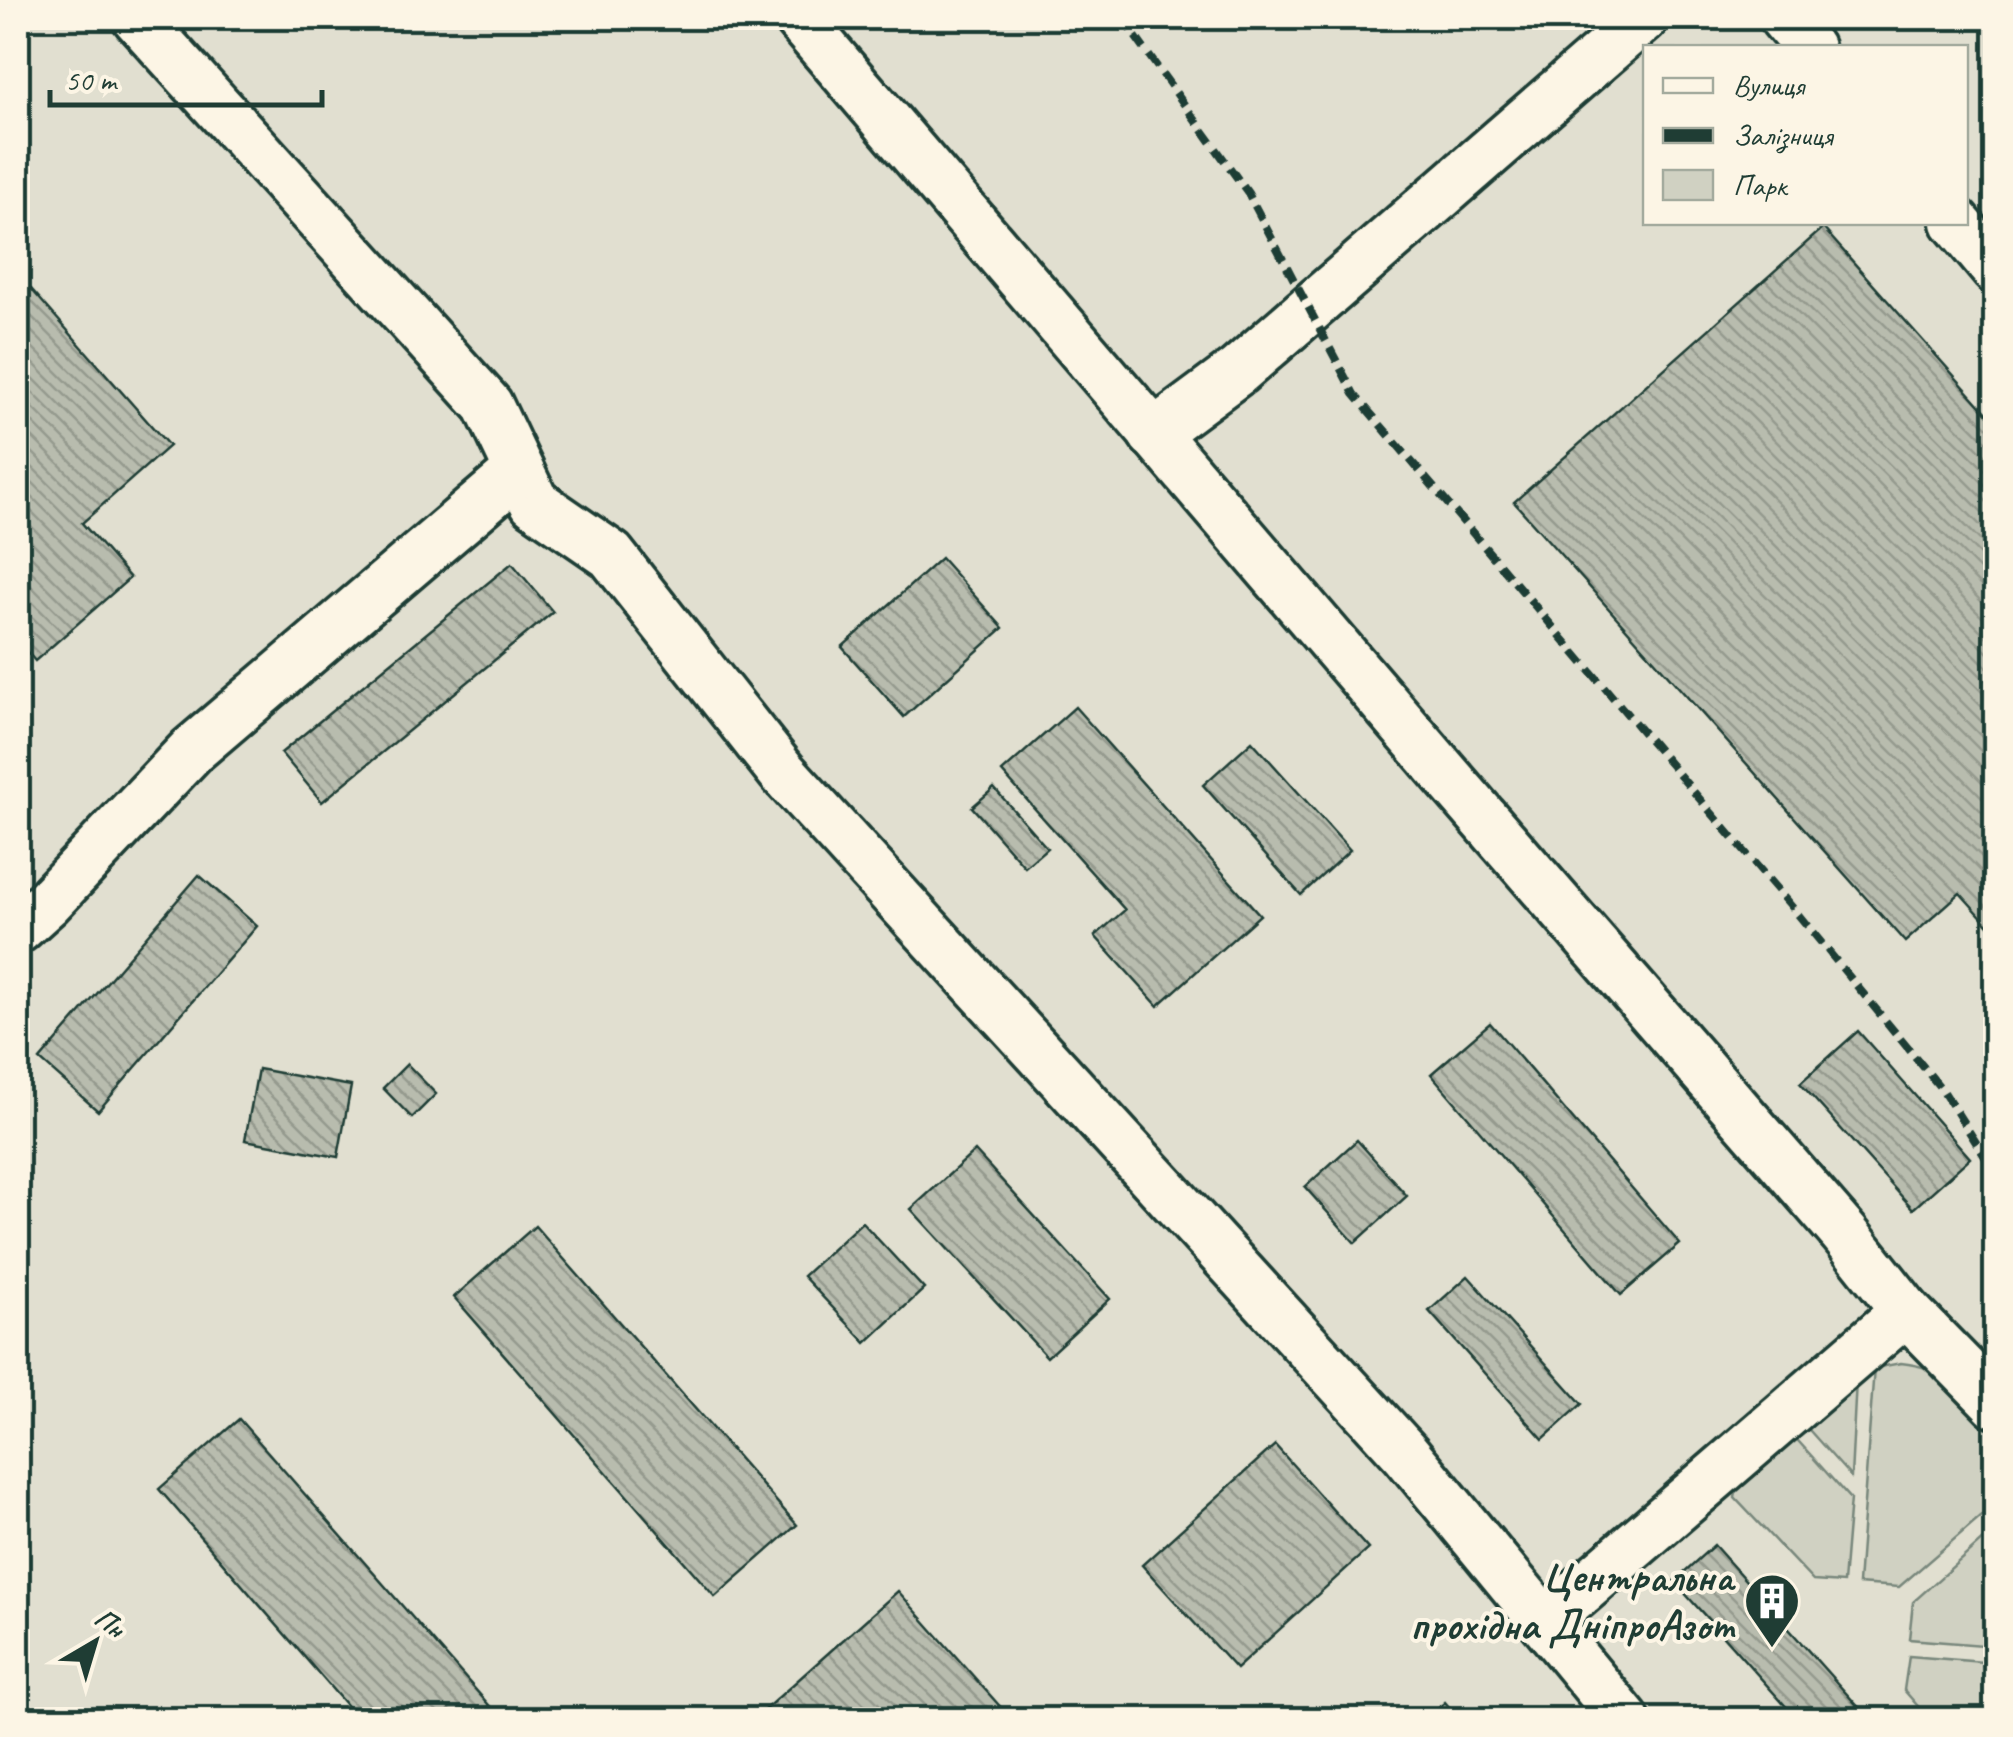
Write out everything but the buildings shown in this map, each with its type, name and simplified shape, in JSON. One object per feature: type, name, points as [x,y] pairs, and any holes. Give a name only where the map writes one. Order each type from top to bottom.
[{"type":"street","points":[[137,18],[488,405],[534,502],[611,555],[782,772],[1406,1454],[1625,1720]]},
{"type":"street","points":[[798,18],[1844,1233],[1906,1311],[1996,1404]]},
{"type":"street","points":[[1153,434],[1238,371],[1644,18]]},
{"type":"street","points":[[1784,18],[1806,45]]},
{"type":"street","points":[[1958,225],[1996,270]]},
{"type":"street","points":[[18,929],[191,751],[519,471]]},
{"type":"street","points":[[1544,1622],[1906,1311]]},
{"type":"shaded area","points":[[18,18],[1995,18],[1995,1719],[63,1720],[18,1711]]},
{"type":"green space","points":[[1901,1363],[1946,1377],[1995,1431],[1995,1504],[1899,1587],[1858,1584],[1874,1368]]},
{"type":"green space","points":[[1856,1380],[1851,1477],[1802,1422]]},
{"type":"green space","points":[[1791,1433],[1850,1499],[1843,1583],[1813,1581],[1735,1498],[1739,1477]]},
{"type":"green space","points":[[1995,1529],[1995,1646],[1909,1639],[1913,1602]]},
{"type":"green space","points":[[1909,1656],[1995,1663],[1995,1719],[1929,1719],[1904,1690]]},
{"type":"railway","points":[[1122,18],[1248,193],[1354,394],[1792,907],[1944,1092],[1996,1174]]},
{"type":"place","name":"Центральна прохідна ДніпроАзот","points":[[1772,1650]]}]
